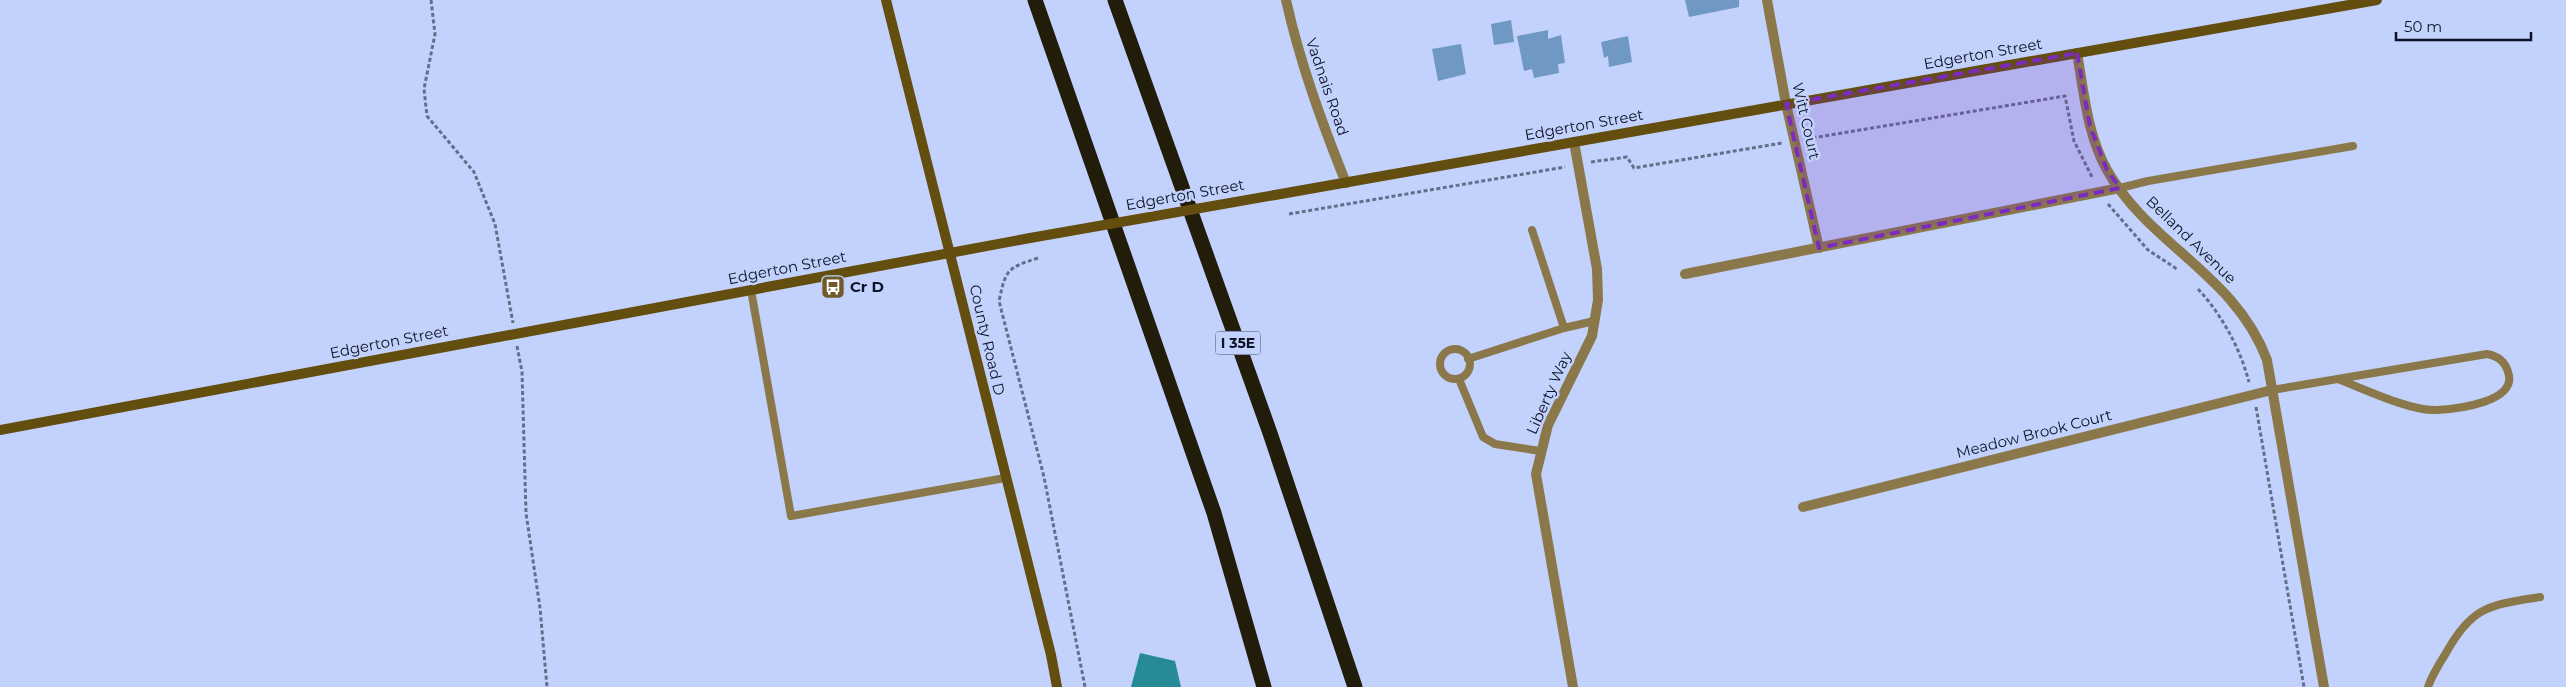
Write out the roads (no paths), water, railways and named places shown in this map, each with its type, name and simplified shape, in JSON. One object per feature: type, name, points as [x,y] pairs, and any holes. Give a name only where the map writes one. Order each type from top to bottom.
[{"type":"highway","points":[[1035,0],[1211,504],[1264,687]]},
{"type":"highway","name":"I 35E","points":[[1116,0],[1270,433],[1355,687]]},
{"type":"street","name":"County Road D","points":[[886,0],[951,252],[1005,478],[1051,655],[1057,687]]},
{"type":"street","name":"Vadnais Road","points":[[1286,0],[1295,38],[1316,105],[1346,183]]},
{"type":"street","name":"Witt Court","points":[[1767,0],[1786,104],[1819,248]]},
{"type":"street","name":"Edgerton Street","points":[[0,430],[951,252],[2378,0]]},
{"type":"street","name":"Belland Avenue","points":[[2077,53],[2090,126],[2107,170],[2147,221],[2202,269],[2235,305],[2261,345],[2267,360],[2324,687]]},
{"type":"street","name":"Liberty Way","points":[[1572,687],[1539,502],[1536,474],[1540,451],[1548,425],[1592,336],[1598,300],[1597,269],[1574,142]]},
{"type":"street","points":[[1685,274],[2120,188]]},
{"type":"street","name":"Meadow Brook Court","points":[[1803,507],[2272,390]]},
{"type":"lane","points":[[2120,188],[2148,181],[2353,146]]},
{"type":"lane","points":[[1532,230],[1564,328]]},
{"type":"lane","points":[[751,290],[791,516],[1005,478]]},
{"type":"lane","points":[[1468,358],[1564,328],[1594,321]]},
{"type":"lane","points":[[1459,379],[1445,375],[1440,366],[1442,357],[1448,351],[1458,350],[1468,358]]},
{"type":"lane","points":[[2272,390],[2487,354],[2498,356],[2506,366],[2510,377],[2506,390],[2495,399],[2435,410],[2388,399],[2338,379]]},
{"type":"lane","points":[[1459,379],[1467,373],[1468,358]]},
{"type":"lane","points":[[1459,379],[1483,437],[1495,444],[1540,451]]},
{"type":"lane","points":[[2428,687],[2456,634],[2473,615],[2497,604],[2540,597]]},
{"type":"place","name":"Cr D","points":[[833,287]]}]
